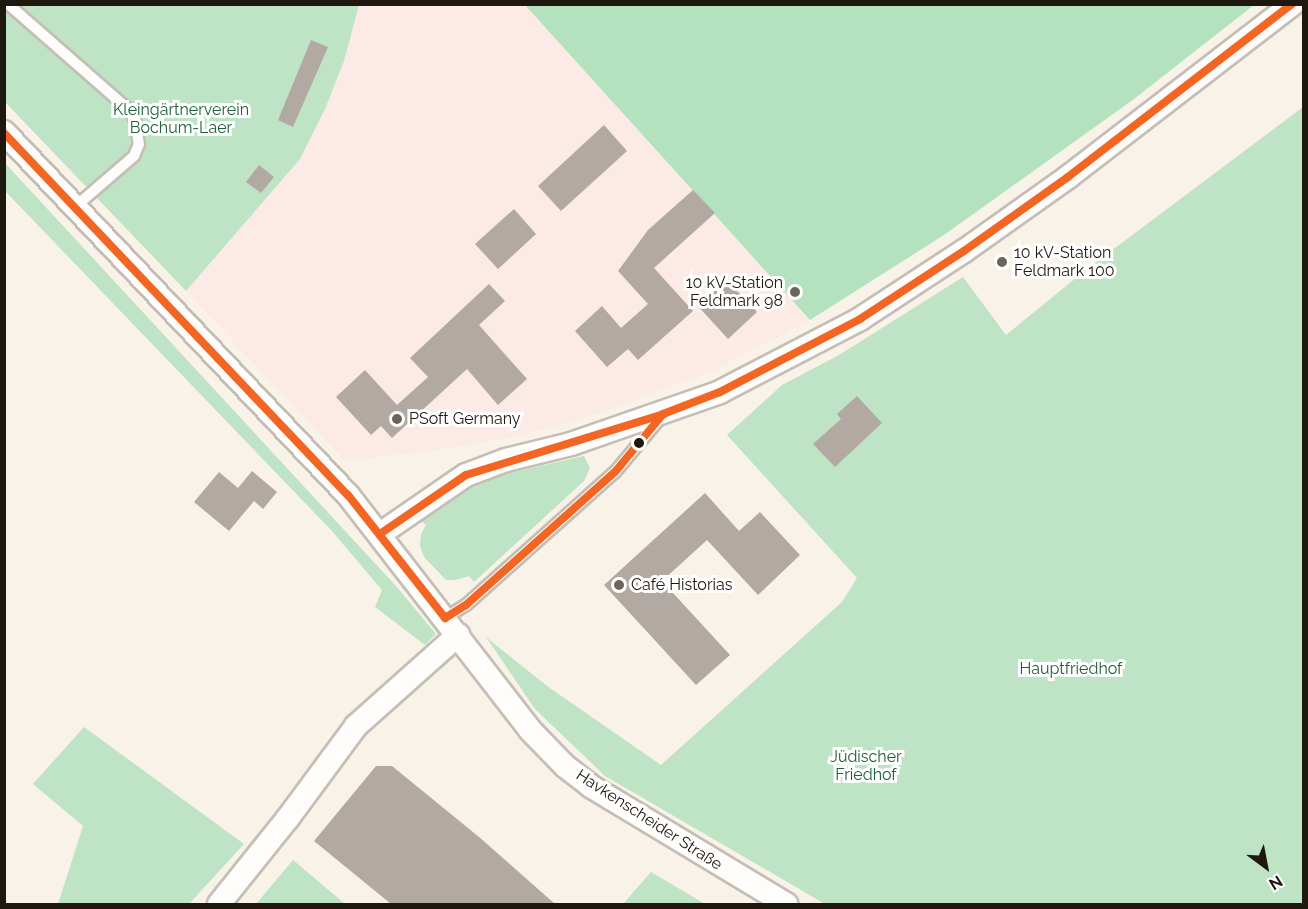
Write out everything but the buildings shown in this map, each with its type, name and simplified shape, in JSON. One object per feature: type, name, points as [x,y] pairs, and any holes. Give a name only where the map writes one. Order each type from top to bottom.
[{"type":"street","points":[[380,534],[466,475],[663,414],[720,392],[860,319],[964,251],[1068,177],[1293,4]]},
{"type":"street","name":"Havkenscheider Straße","points":[[4,132],[348,495],[530,730],[565,766],[602,793],[786,904]]},
{"type":"street","points":[[219,904],[288,818],[356,726],[451,626]]},
{"type":"lane","points":[[8,4],[121,102],[135,120],[139,144],[134,156],[76,206]]},
{"type":"lane","points":[[451,626],[466,605],[615,472],[663,414]]},
{"type":"shaded area","points":[[525,4],[810,320],[714,370],[603,412],[522,435],[451,448],[345,461],[186,291],[300,159],[344,61],[359,5]]},
{"type":"green space","name":"Kleingärtnerverein Bochum-Laer","points":[[5,5],[359,5],[344,61],[325,109],[300,159],[186,291],[5,102]]},
{"type":"green space","points":[[525,5],[1254,5],[1134,99],[944,235],[810,320]]},
{"type":"green space","name":"Hauptfriedhof","points":[[1303,107],[1303,904],[825,904],[605,776],[535,709],[486,637],[547,686],[661,765],[842,602],[857,578],[727,435],[782,385],[839,355],[963,277],[1006,335],[1087,269]]},
{"type":"green space","points":[[5,163],[396,586],[436,634],[425,645],[375,607],[382,590],[331,530],[5,191]]},
{"type":"green space","points":[[584,456],[590,468],[584,481],[474,582],[469,576],[446,580],[424,557],[420,546],[421,534],[426,525],[420,520],[442,504],[475,485],[509,473]]},
{"type":"green space","points":[[84,727],[244,844],[189,904],[58,904],[83,826],[33,784]]},
{"type":"green space","points":[[293,860],[345,904],[256,904]]},
{"type":"green space","points":[[651,872],[705,904],[623,904]]},
{"type":"transit line","points":[[4,133],[348,495],[445,618],[466,605],[615,472],[663,414],[720,392],[860,319],[964,251],[1068,177],[1292,4]]},
{"type":"transit line","points":[[380,534],[466,475],[664,414]]},
{"type":"place","name":"10 kV-Station Feldmark 100","points":[[1002,262]]},
{"type":"place","name":"10 kV-Station Feldmark 98","points":[[795,292]]},
{"type":"place","name":"PSoft Germany","points":[[397,419]]},
{"type":"place","name":"Café Historias","points":[[619,585]]},
{"type":"park label","name":"Jüdischer Friedhof","points":[[866,766]]}]
